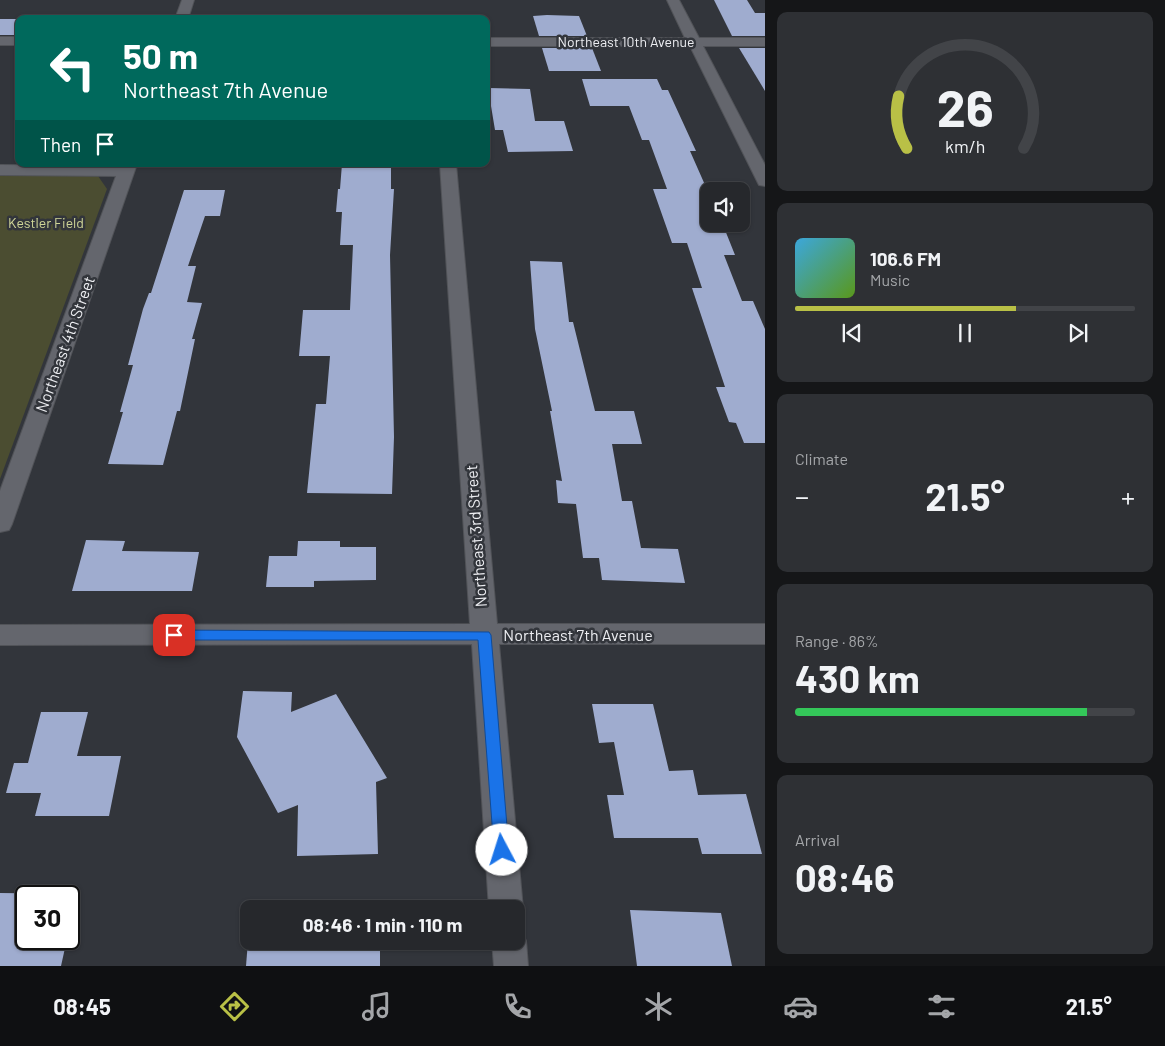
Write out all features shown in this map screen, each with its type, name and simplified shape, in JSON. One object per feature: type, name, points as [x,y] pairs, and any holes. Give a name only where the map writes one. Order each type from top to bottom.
[{"type":"street","points":[[182,15],[188,0]]},
{"type":"street","points":[[673,0],[765,182]]},
{"type":"street","points":[[0,41],[15,41]]},
{"type":"street","name":"Northeast 10th Avenue","points":[[490,42],[765,42]]},
{"type":"street","points":[[0,170],[128,167]]},
{"type":"street","name":"Northeast 4th Street","points":[[0,524],[128,167]]},
{"type":"street","name":"Northeast 3rd Street","points":[[448,167],[505,900]]},
{"type":"street","name":"Northeast 7th Avenue","points":[[0,635],[765,634]]},
{"type":"street","points":[[510,950],[511,966]]},
{"type":"green space","name":"Kestler Field","points":[[0,176],[98,176],[107,189],[0,479]]},
{"type":"building","points":[[714,0],[747,0],[755,13],[765,13],[765,36],[732,36]]},
{"type":"building","points":[[533,16],[579,16],[587,36],[539,36]]},
{"type":"building","points":[[0,19],[15,19],[15,35],[0,35]]},
{"type":"building","points":[[542,48],[592,48],[601,71],[549,71]]},
{"type":"building","points":[[739,48],[765,48],[765,91]]},
{"type":"building","points":[[582,79],[657,79],[662,90],[668,90],[696,151],[690,151],[704,182],[700,182],[700,232],[726,232],[735,255],[724,255],[742,301],[753,301],[765,329],[765,443],[744,443],[736,423],[729,422],[716,387],[725,387],[692,288],[702,288],[687,243],[672,243],[653,189],[667,189],[649,140],[642,140],[629,106],[590,106]]},
{"type":"building","points":[[490,88],[530,89],[535,121],[564,121],[573,151],[508,152],[503,130],[495,130]]},
{"type":"building","points":[[342,167],[391,167],[391,189],[394,189],[390,255],[394,437],[392,494],[307,493],[316,404],[326,404],[330,356],[299,356],[303,310],[350,310],[353,245],[340,245],[342,212],[336,212],[338,189],[340,189]]},
{"type":"building","points":[[184,190],[225,190],[220,216],[205,216],[188,266],[196,266],[187,302],[202,303],[192,339],[195,339],[180,411],[177,411],[163,465],[108,464],[123,412],[120,412],[133,365],[128,365],[143,309],[149,293],[151,293]]},
{"type":"building","points":[[530,261],[562,262],[569,322],[573,322],[595,411],[634,411],[642,444],[612,444],[622,501],[632,501],[641,548],[678,549],[685,583],[602,580],[599,558],[583,558],[576,504],[558,503],[556,480],[562,481],[550,411],[552,411],[535,329]]},
{"type":"building","points":[[86,540],[125,541],[122,551],[199,552],[192,591],[72,591]]},
{"type":"building","points":[[298,541],[340,541],[340,547],[376,547],[376,580],[314,581],[314,587],[266,587],[269,556],[297,556]]},
{"type":"building","points":[[243,691],[292,692],[291,712],[336,694],[387,778],[376,782],[378,854],[297,856],[298,805],[278,813],[237,737]]},
{"type":"building","points":[[592,704],[653,704],[669,771],[693,770],[698,795],[746,794],[762,854],[702,854],[698,838],[614,838],[607,795],[624,795],[614,742],[599,743]]},
{"type":"building","points":[[41,712],[88,712],[77,756],[121,756],[109,816],[35,816],[41,793],[6,793],[14,763],[28,763]]},
{"type":"building","points":[[0,893],[15,893],[15,950],[65,950],[61,966],[0,966]]},
{"type":"building","points":[[630,910],[721,913],[732,966],[637,966]]},
{"type":"building","points":[[247,950],[380,950],[380,966],[246,966]]},
{"type":"route","points":[[174,635],[484,635],[502,850]]}]
